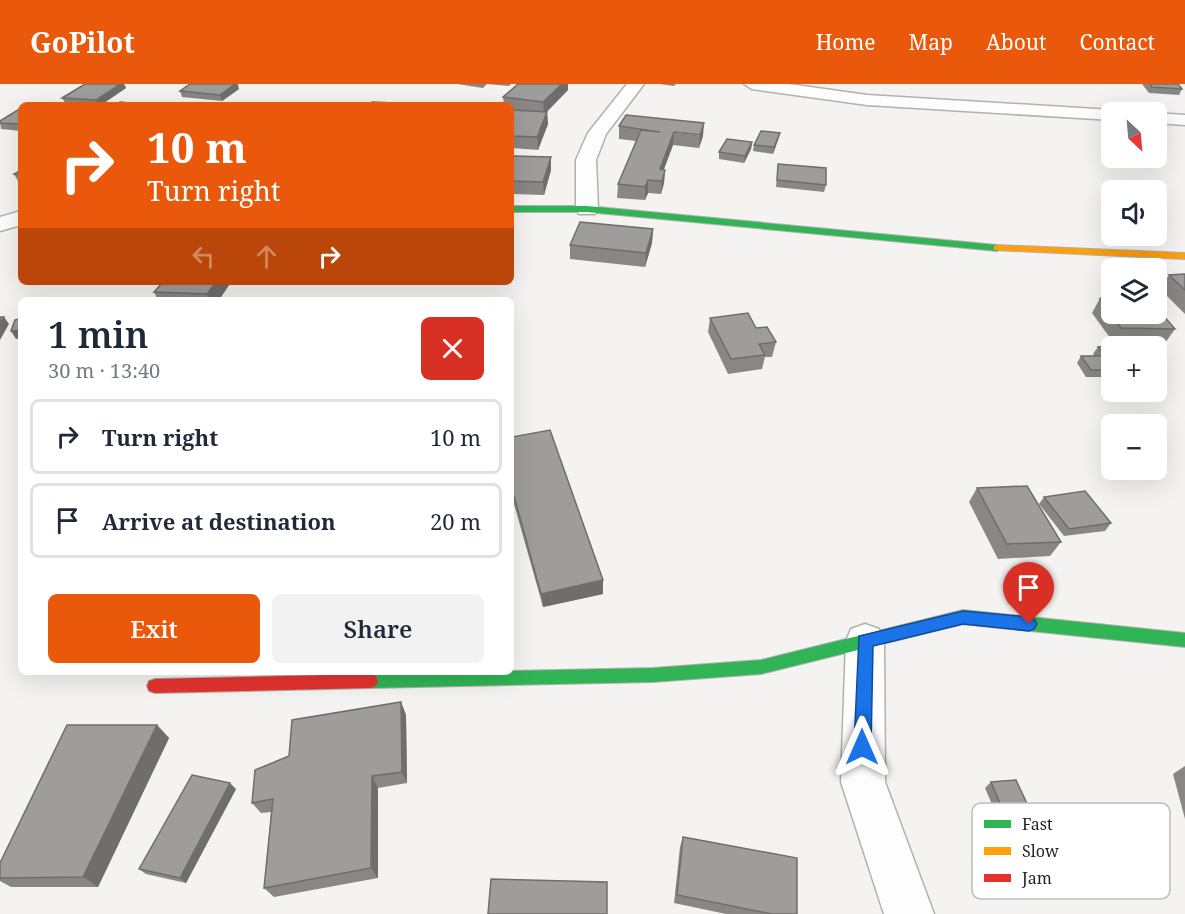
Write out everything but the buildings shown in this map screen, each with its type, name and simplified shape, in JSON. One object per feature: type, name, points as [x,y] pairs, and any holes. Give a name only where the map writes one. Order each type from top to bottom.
[{"type":"street","points":[[587,209],[586,159],[597,133],[636,84]]},
{"type":"street","points":[[752,84],[867,100],[1101,114]]},
{"type":"street","points":[[1167,119],[1185,120]]},
{"type":"street","points":[[514,209],[587,209],[1008,249],[1185,256]]},
{"type":"street","points":[[0,224],[18,219]]},
{"type":"street","points":[[155,686],[653,675],[761,667],[963,617],[1185,640]]},
{"type":"street","points":[[865,641],[863,782],[909,914]]},
{"type":"traffic: fast","points":[[514,209],[587,209],[997,248]]},
{"type":"traffic: fast","points":[[370,681],[653,675],[761,667],[963,617],[1185,640]]},
{"type":"traffic: slow","points":[[997,248],[1185,256]]},
{"type":"traffic: jam","points":[[155,686],[370,681]]},
{"type":"route","points":[[862,747],[865,641],[963,617],[1029,624]]}]
